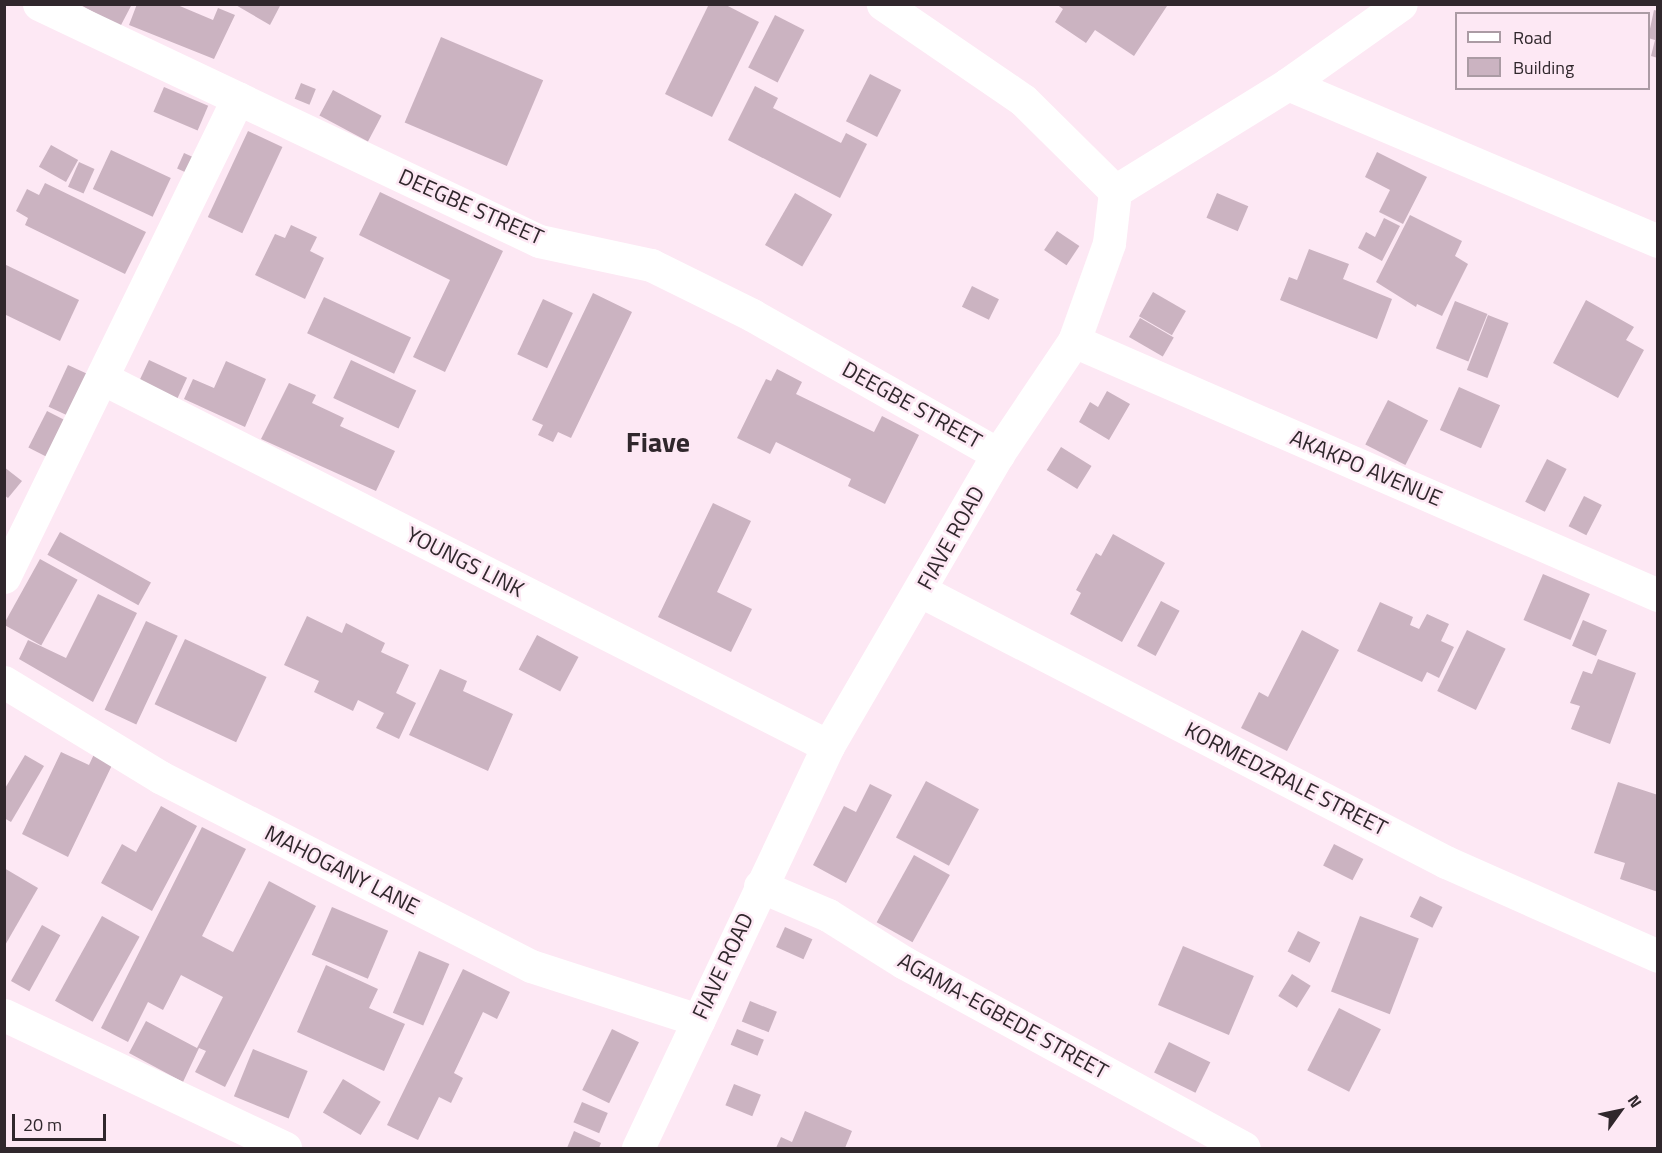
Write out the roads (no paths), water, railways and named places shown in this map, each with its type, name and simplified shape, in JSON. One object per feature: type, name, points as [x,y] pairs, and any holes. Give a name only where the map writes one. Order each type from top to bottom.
[{"type":"street","name":"DEEGBE STREET","points":[[39,4],[539,241],[651,265],[752,315],[998,454]]},
{"type":"street","points":[[883,4],[1023,100],[1115,191],[1288,84],[1401,4]]},
{"type":"street","points":[[1288,84],[1658,241]]},
{"type":"street","points":[[4,577],[238,98]]},
{"type":"street","name":"FIAVE ROAD","points":[[638,1149],[760,886],[828,746],[921,591],[998,454],[1074,341],[1109,243],[1115,191]]},
{"type":"street","name":"AKAKPO AVENUE","points":[[1074,341],[1658,595]]},
{"type":"street","name":"YOUNGS LINK","points":[[102,378],[828,746]]},
{"type":"street","name":"KORMEDZRALE STREET","points":[[921,591],[1446,862],[1658,956]]},
{"type":"street","name":"MAHOGANY LANE","points":[[4,682],[160,777],[531,966],[698,1020]]},
{"type":"street","name":"AGAMA-EGBEDE STREET","points":[[760,886],[828,915],[903,962],[1244,1149]]},
{"type":"street","points":[[4,1015],[285,1149]]},
{"type":"district","name":"Fiave","points":[[658,442]]}]
